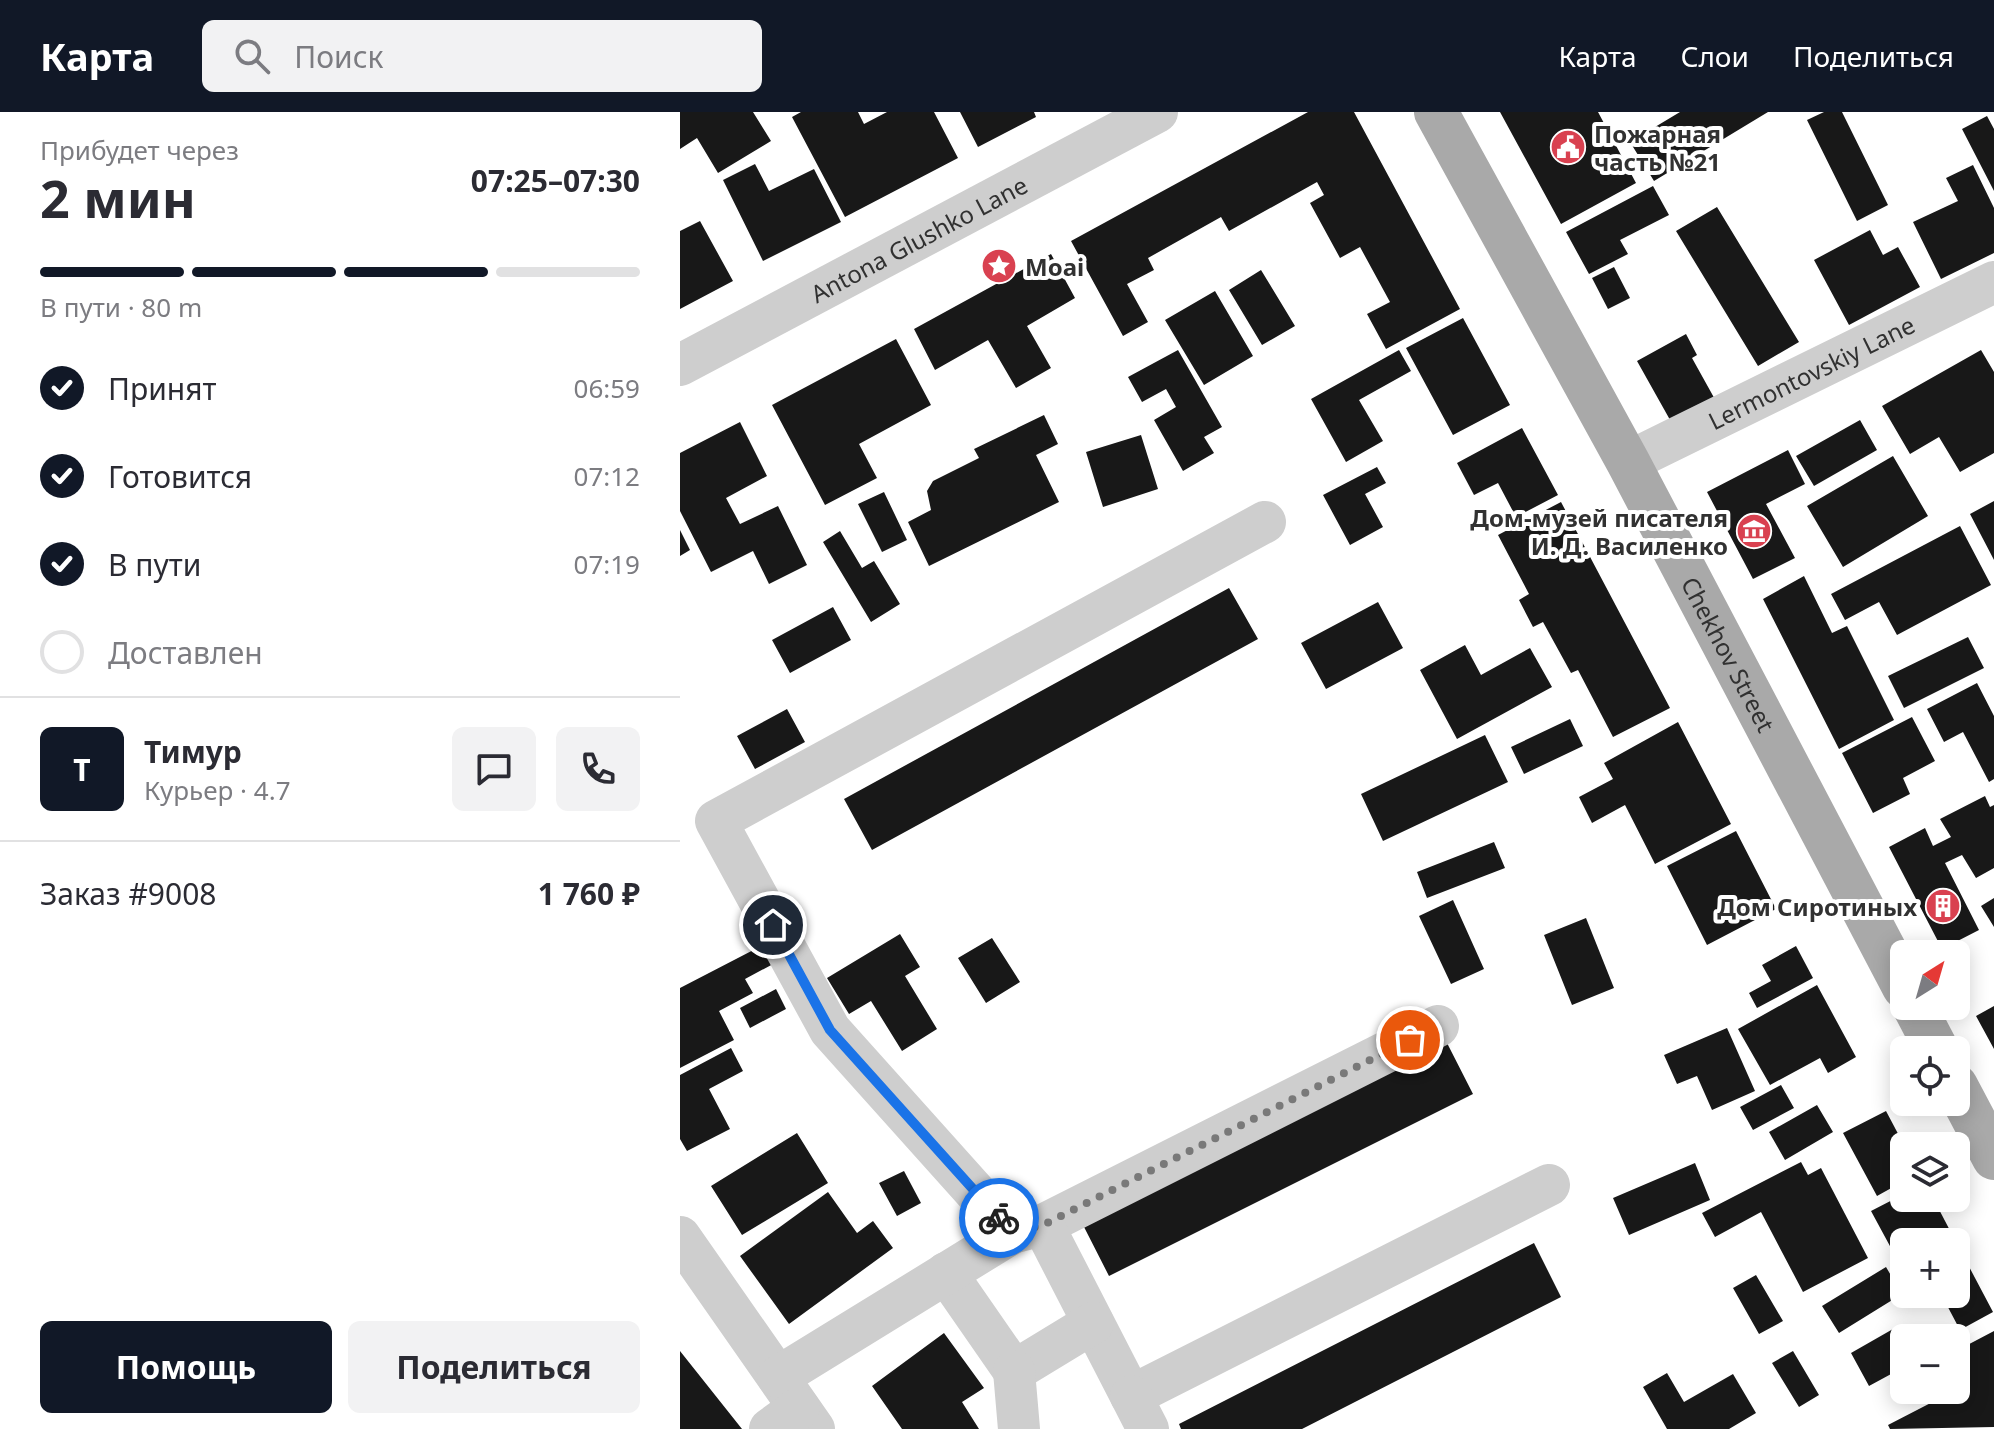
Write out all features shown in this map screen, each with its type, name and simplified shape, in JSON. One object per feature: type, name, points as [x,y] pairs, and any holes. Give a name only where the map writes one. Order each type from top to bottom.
[{"type":"main road","name":"Chekhov Street","points":[[1436,112],[1628,462],[1890,960]]},
{"type":"main road","points":[[1970,1113],[1994,1158]]},
{"type":"street","name":"Antona Glushko Lane","points":[[680,365],[1157,112]]},
{"type":"street","name":"Lermontovskiy Lane","points":[[1628,462],[1994,282]]},
{"type":"street","points":[[1265,522],[716,821],[830,1030],[1028,1229],[1093,1323],[1140,1413],[1549,1185]]},
{"type":"street","points":[[680,1237],[790,1411],[946,1273],[1028,1229],[1438,1026]]},
{"type":"street","points":[[946,1273],[1014,1371],[1019,1429]]},
{"type":"street","points":[[1014,1371],[1093,1323]]},
{"type":"building","points":[[680,112],[753,112],[771,141],[718,173],[697,138],[680,149]]},
{"type":"building","points":[[801,112],[858,112],[864,124],[887,112],[934,112],[958,158],[845,217],[792,117]]},
{"type":"building","points":[[960,112],[1034,112],[1036,117],[978,147]]},
{"type":"building","points":[[1308,112],[1354,112],[1460,309],[1386,349],[1367,314],[1390,302],[1360,247],[1340,258],[1310,203],[1324,195],[1317,182],[1229,231],[1221,217],[1148,258],[1154,270],[1127,284],[1148,322],[1123,336],[1071,241]]},
{"type":"building","name":"Пожарная часть №21","points":[[1500,112],[1598,112],[1636,183],[1561,224]]},
{"type":"building","points":[[1680,112],[1768,112],[1654,181],[1630,142]]},
{"type":"building","points":[[1824,112],[1842,112],[1888,205],[1857,221],[1807,120]]},
{"type":"building","points":[[1987,116],[1994,129],[1994,191],[1962,129]]},
{"type":"building","points":[[755,164],[769,191],[814,169],[841,222],[763,261],[723,180]]},
{"type":"building","points":[[1973,165],[1994,208],[1994,253],[1941,279],[1913,222],[1958,201],[1946,178]]},
{"type":"building","points":[[1653,186],[1669,215],[1620,240],[1628,254],[1589,274],[1566,232]]},
{"type":"building","points":[[1717,207],[1799,342],[1758,366],[1676,231]]},
{"type":"building","points":[[700,221],[733,281],[680,309],[680,231]]},
{"type":"building","points":[[1870,230],[1883,255],[1898,247],[1920,287],[1849,325],[1814,260]]},
{"type":"building","points":[[1051,254],[1075,298],[1027,326],[1051,368],[1016,388],[988,340],[935,370],[914,329]]},
{"type":"building","points":[[1614,267],[1630,298],[1608,309],[1592,278]]},
{"type":"building","points":[[1261,270],[1295,326],[1262,345],[1229,290]]},
{"type":"building","points":[[1215,291],[1253,356],[1204,385],[1165,320]]},
{"type":"building","points":[[1463,318],[1510,405],[1453,435],[1406,348]]},
{"type":"building","points":[[1686,334],[1697,355],[1692,358],[1717,403],[1674,427],[1637,361]]},
{"type":"building","points":[[896,339],[931,405],[859,444],[877,478],[825,505],[772,405]]},
{"type":"building","points":[[1178,350],[1222,427],[1204,437],[1214,453],[1183,471],[1154,420],[1176,407],[1166,389],[1142,402],[1128,377]]},
{"type":"building","points":[[1399,350],[1411,371],[1359,400],[1383,441],[1346,462],[1311,399]]},
{"type":"building","points":[[1981,350],[1994,372],[1994,453],[1960,472],[1939,437],[1910,454],[1882,406]]},
{"type":"building","points":[[1044,415],[1058,444],[1036,455],[1059,502],[929,566],[908,522],[931,510],[927,491],[933,481],[979,458],[974,449]]},
{"type":"building","points":[[1860,420],[1877,450],[1814,486],[1796,456]]},
{"type":"building","points":[[740,422],[767,476],[726,498],[740,524],[778,506],[807,565],[769,584],[753,551],[711,572],[680,511],[680,453]]},
{"type":"building","points":[[1522,428],[1558,495],[1516,517],[1498,483],[1474,495],[1457,463]]},
{"type":"building","points":[[1141,435],[1158,489],[1103,507],[1086,452]]},
{"type":"building","name":"Дом-музей писателя И. Д. Василенко","points":[[1788,450],[1805,484],[1766,504],[1795,558],[1753,579],[1707,492]]},
{"type":"building","points":[[1893,456],[1928,516],[1843,567],[1807,506]]},
{"type":"building","points":[[1377,467],[1386,483],[1365,494],[1383,527],[1350,545],[1323,495]]},
{"type":"building","points":[[884,492],[907,540],[882,552],[858,504]]},
{"type":"building","points":[[1994,501],[1994,560],[1970,514]]},
{"type":"building","points":[[1561,502],[1670,708],[1613,737],[1578,670],[1571,673],[1543,622],[1533,627],[1519,600],[1529,594],[1498,535]]},
{"type":"building","points":[[1960,526],[1991,585],[1897,635],[1879,602],[1845,620],[1831,594]]},
{"type":"building","points":[[680,530],[690,550],[680,556]]},
{"type":"building","points":[[840,531],[862,568],[874,561],[900,604],[871,622],[823,542]]},
{"type":"building","points":[[1804,576],[1832,633],[1847,626],[1894,720],[1839,749],[1763,599]]},
{"type":"building","points":[[1229,588],[1258,639],[872,850],[844,799]]},
{"type":"building","points":[[1378,602],[1403,648],[1326,689],[1301,643]]},
{"type":"building","points":[[833,607],[851,640],[790,673],[772,640]]},
{"type":"building","points":[[1968,637],[1984,668],[1904,708],[1888,676]]},
{"type":"building","points":[[1465,645],[1481,675],[1530,648],[1552,687],[1457,739],[1420,670]]},
{"type":"building","points":[[1977,683],[1994,716],[1994,779],[1989,782],[1963,732],[1944,742],[1927,709]]},
{"type":"building","points":[[787,709],[805,742],[755,769],[737,736]]},
{"type":"building","points":[[1912,717],[1935,761],[1903,778],[1910,794],[1873,813],[1842,753]]},
{"type":"building","points":[[1570,719],[1583,746],[1524,774],[1511,747]]},
{"type":"building","points":[[1678,722],[1731,824],[1655,864],[1625,805],[1592,823],[1579,797],[1613,779],[1604,763]]},
{"type":"building","points":[[1485,735],[1508,782],[1383,841],[1361,794]]},
{"type":"building","points":[[1985,796],[1990,807],[1994,805],[1994,868],[1976,878],[1962,855],[1945,863],[1979,930],[1960,940],[1937,940],[1889,847],[1925,828],[1933,846],[1951,837],[1940,819]]},
{"type":"building","points":[[1736,831],[1776,909],[1707,945],[1667,866]]},
{"type":"building","points":[[1494,842],[1505,868],[1427,898],[1417,872]]},
{"type":"building","points":[[1994,898],[1994,927],[1981,906]]},
{"type":"building","points":[[1453,900],[1484,969],[1451,984],[1419,916]]},
{"type":"building","points":[[1586,918],[1614,988],[1572,1005],[1544,935]]},
{"type":"building","points":[[900,934],[920,967],[905,976],[937,1029],[902,1051],[871,1001],[849,1014],[827,978]]},
{"type":"building","points":[[992,938],[1020,982],[986,1003],[958,958]]},
{"type":"building","points":[[765,944],[775,963],[745,979],[753,993],[719,1011],[734,1040],[680,1068],[680,988]]},
{"type":"building","points":[[1796,946],[1813,978],[1757,1008],[1749,993],[1771,981],[1762,965]]},
{"type":"building","points":[[1817,985],[1856,1057],[1828,1073],[1820,1058],[1770,1085],[1738,1029]]},
{"type":"building","points":[[776,989],[786,1009],[750,1028],[740,1008]]},
{"type":"building","points":[[1994,1006],[1994,1049],[1976,1016]]},
{"type":"building","points":[[1727,1028],[1755,1091],[1712,1110],[1697,1076],[1677,1084],[1664,1055]]},
{"type":"building","points":[[1447,1043],[1473,1094],[1109,1276],[1083,1225]]},
{"type":"building","points":[[731,1048],[743,1071],[709,1089],[730,1129],[687,1151],[680,1139],[680,1075]]},
{"type":"building","points":[[1781,1085],[1794,1108],[1753,1130],[1740,1107]]},
{"type":"building","points":[[1817,1105],[1833,1132],[1785,1160],[1769,1132]]},
{"type":"building","points":[[1886,1111],[1897,1132],[1890,1132],[1890,1189],[1877,1196],[1843,1133]]},
{"type":"building","points":[[797,1133],[828,1183],[742,1235],[711,1186]]},
{"type":"building","points":[[1801,1162],[1808,1175],[1821,1168],[1868,1258],[1803,1292],[1761,1212],[1715,1237],[1702,1213]]},
{"type":"building","points":[[1695,1163],[1710,1200],[1629,1235],[1613,1198]]},
{"type":"building","points":[[904,1171],[921,1203],[897,1216],[879,1183]]},
{"type":"building","points":[[828,1192],[857,1233],[873,1221],[893,1248],[789,1324],[740,1256]]},
{"type":"building","points":[[1890,1201],[1890,1212],[1940,1212],[1949,1228],[1890,1228],[1890,1246],[1871,1211]]},
{"type":"building","points":[[1534,1243],[1561,1297],[1302,1429],[1181,1429],[1179,1424]]},
{"type":"building","points":[[1886,1267],[1890,1274],[1890,1301],[1839,1333],[1822,1306]]},
{"type":"building","points":[[1970,1268],[1993,1312],[1970,1325],[1957,1324],[1948,1308],[1970,1308]]},
{"type":"building","points":[[1756,1275],[1783,1321],[1759,1334],[1733,1288]]},
{"type":"building","points":[[1890,1331],[1890,1375],[1869,1386],[1851,1353]]},
{"type":"building","points":[[1994,1331],[1994,1427],[1890,1429],[1888,1425],[1929,1404],[1970,1404],[1970,1344]]},
{"type":"building","points":[[944,1333],[984,1388],[962,1402],[979,1429],[902,1429],[872,1386]]},
{"type":"building","points":[[680,1351],[742,1429],[680,1429]]},
{"type":"building","points":[[1793,1351],[1819,1395],[1799,1407],[1772,1363]]},
{"type":"building","points":[[1667,1373],[1684,1402],[1733,1374],[1756,1413],[1729,1429],[1667,1429],[1643,1387]]},
{"type":"way so far","points":[[999,1218],[1012,1233],[1043,1225],[1410,1040]]},
{"type":"place","name":"Пожарная часть №21","points":[[1568,147]]},
{"type":"place","name":"Moai","points":[[999,266]]},
{"type":"place","name":"Дом-музей писателя И. Д. Василенко","points":[[1754,531]]},
{"type":"place","name":"Дом Сиротиных","points":[[1943,906]]},
{"type":"route","points":[[773,925],[830,1030],[999,1218]]}]
